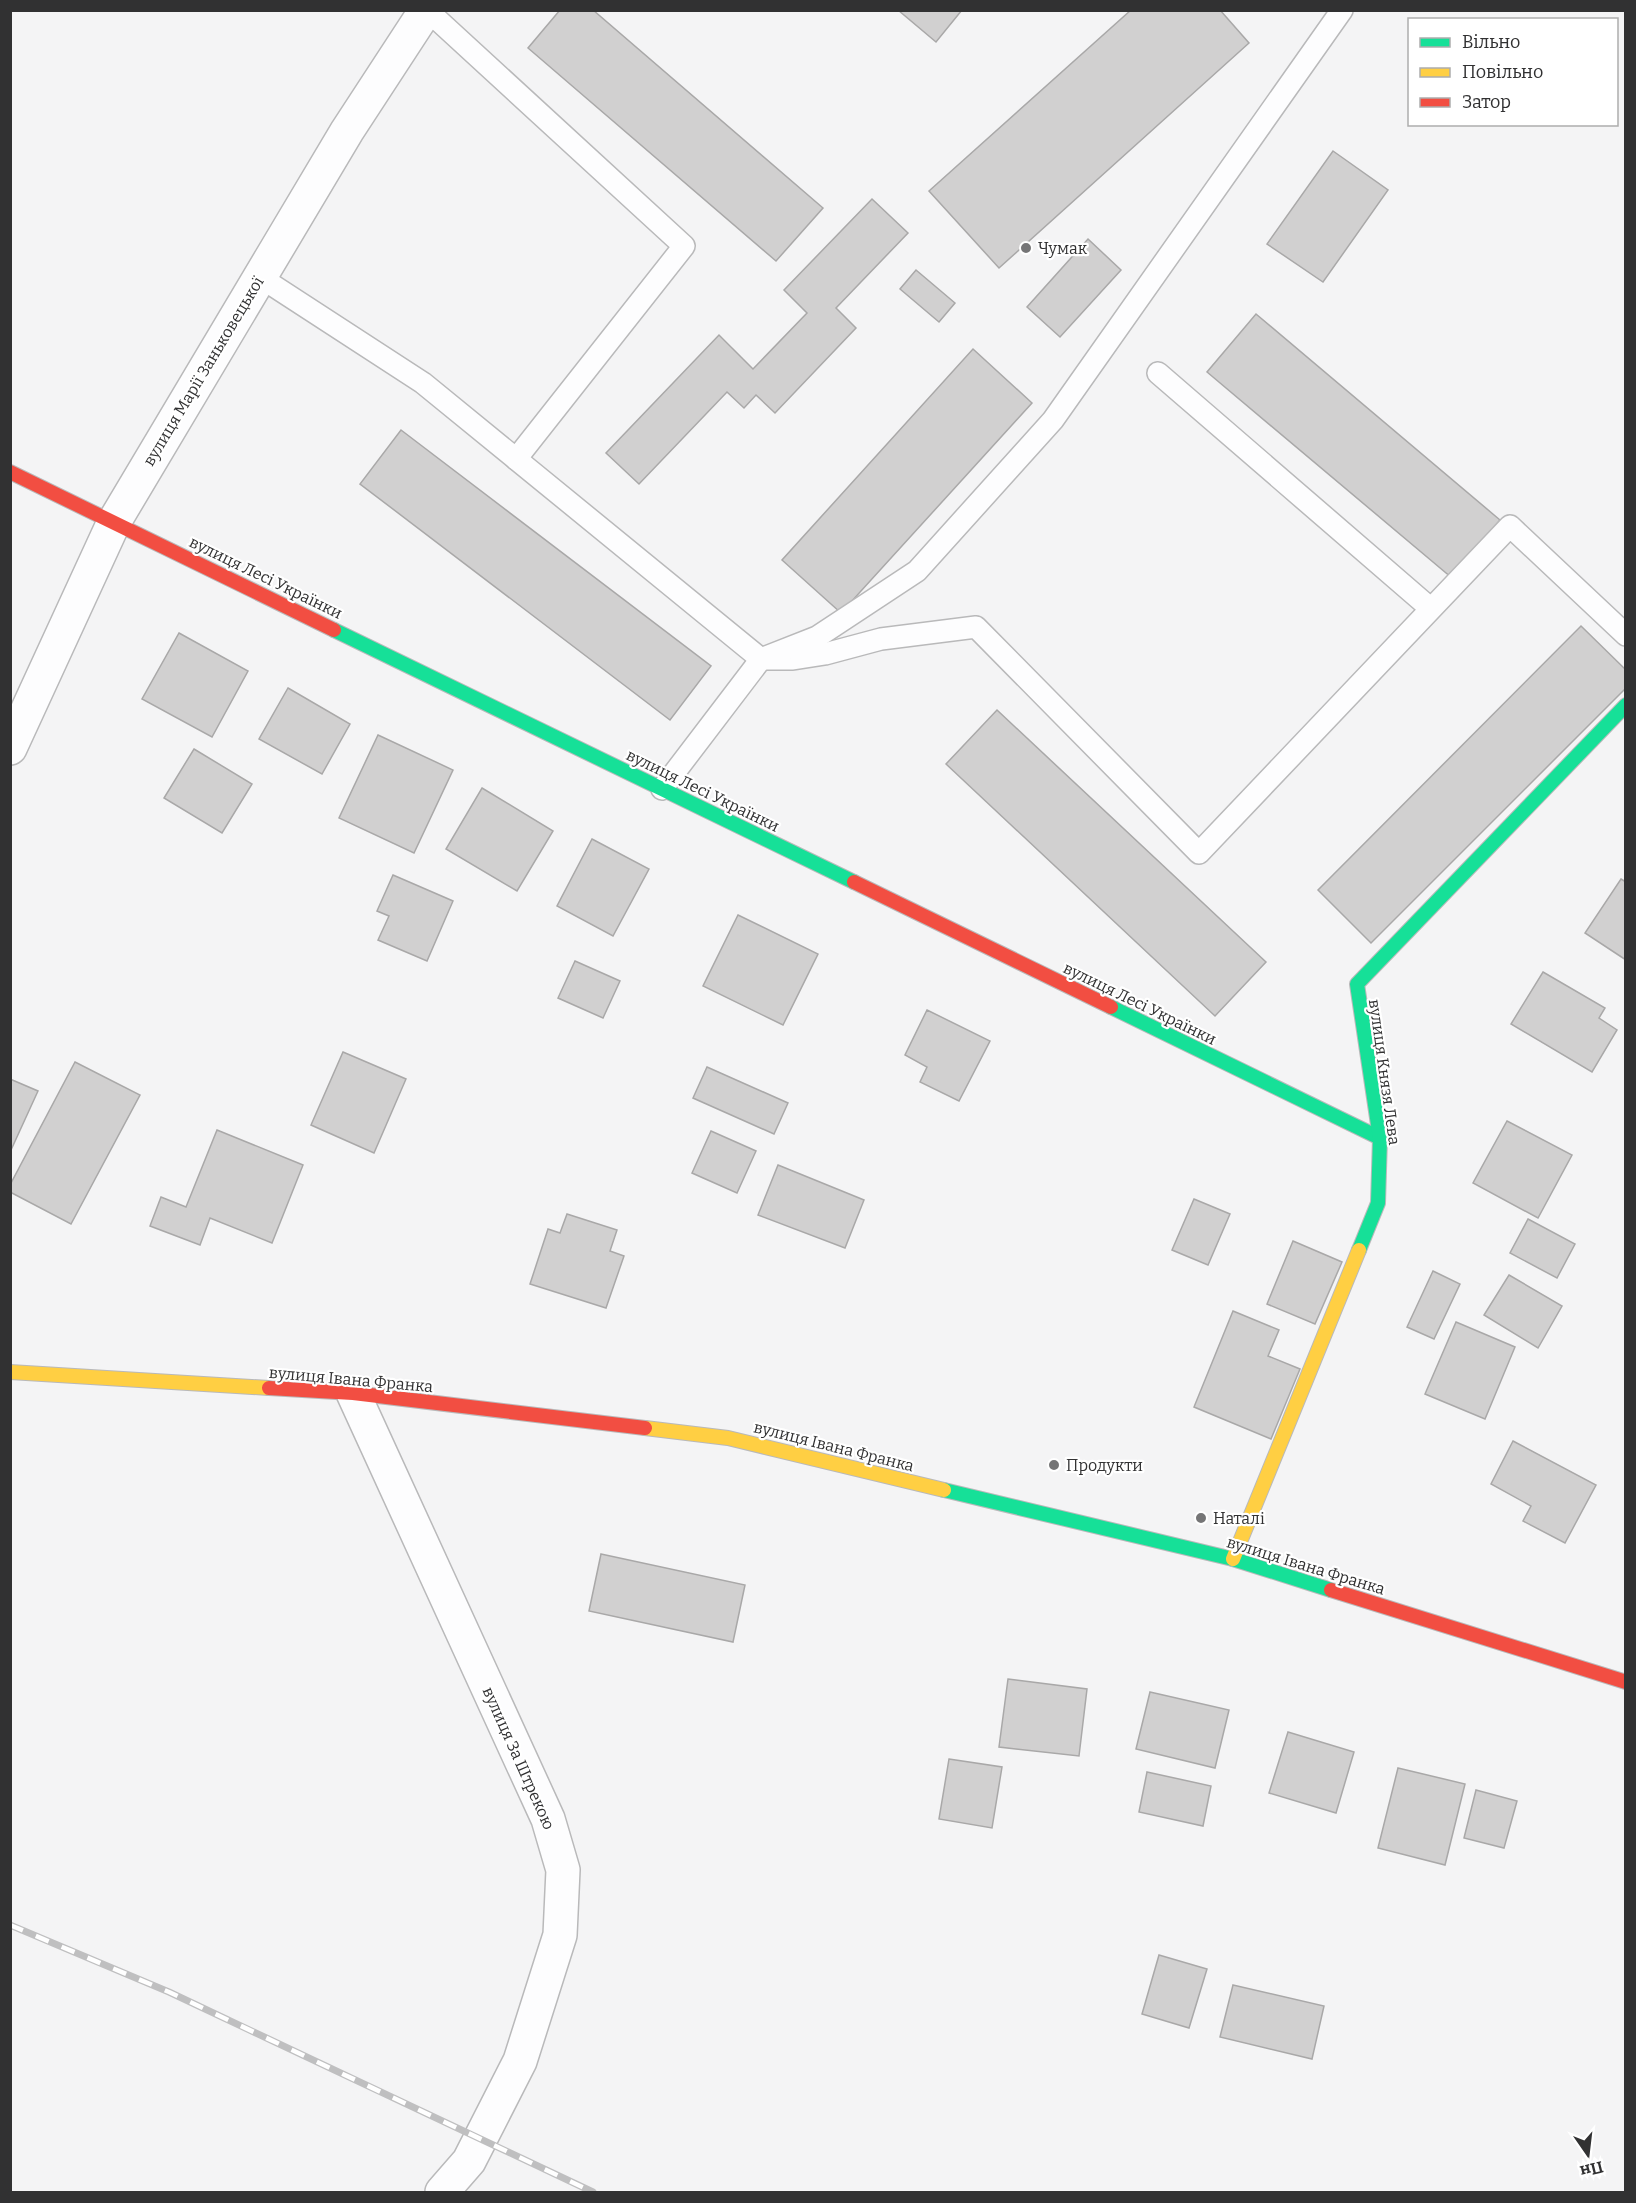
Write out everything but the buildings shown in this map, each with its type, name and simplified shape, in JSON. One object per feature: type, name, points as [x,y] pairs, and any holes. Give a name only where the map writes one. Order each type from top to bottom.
[{"type":"street","name":"вулиця Марії Заньковецької","points":[[10,748],[114,522],[347,131],[427,10]]},
{"type":"street","name":"вулиця Лесі Українки","points":[[10,472],[1380,1138]]},
{"type":"street","name":"вулиця Князя Лева","points":[[1233,1559],[1378,1203],[1380,1138],[1357,984],[1626,705]]},
{"type":"street","name":"вулиця Івана Франка","points":[[10,1372],[353,1393],[728,1438],[1233,1559],[1626,1682]]},
{"type":"street","name":"вулиця За Штрекою","points":[[353,1393],[548,1819],[563,1870],[560,1935],[520,2061],[469,2161],[442,2193]]},
{"type":"lane","points":[[427,10],[684,246],[516,459]]},
{"type":"lane","points":[[662,789],[761,659],[817,637],[917,571],[1053,420],[1342,10]]},
{"type":"lane","points":[[260,277],[423,383],[761,659],[815,656],[881,639],[976,627],[1199,853],[1510,526],[1626,635]]},
{"type":"lane","points":[[1158,373],[1430,608]]},
{"type":"railway","points":[[10,1925],[169,1992],[593,2192]]},
{"type":"traffic: fast","points":[[334,630],[854,882]]},
{"type":"traffic: fast","points":[[1359,1250],[1378,1203],[1380,1138],[1357,984],[1626,705]]},
{"type":"traffic: fast","points":[[1111,1007],[1380,1138]]},
{"type":"traffic: fast","points":[[944,1490],[1233,1559],[1331,1590]]},
{"type":"traffic: slow","points":[[1233,1559],[1359,1250]]},
{"type":"traffic: slow","points":[[10,1372],[269,1388]]},
{"type":"traffic: slow","points":[[645,1428],[728,1438],[944,1490]]},
{"type":"traffic: jam","points":[[10,472],[334,630]]},
{"type":"traffic: jam","points":[[854,882],[1111,1007]]},
{"type":"traffic: jam","points":[[269,1388],[353,1393],[645,1428]]},
{"type":"traffic: jam","points":[[1331,1590],[1626,1682]]},
{"type":"place","name":"Чумак","points":[[1026,248]]},
{"type":"place","name":"Продукти","points":[[1054,1465]]},
{"type":"place","name":"Наталi","points":[[1201,1518]]}]
